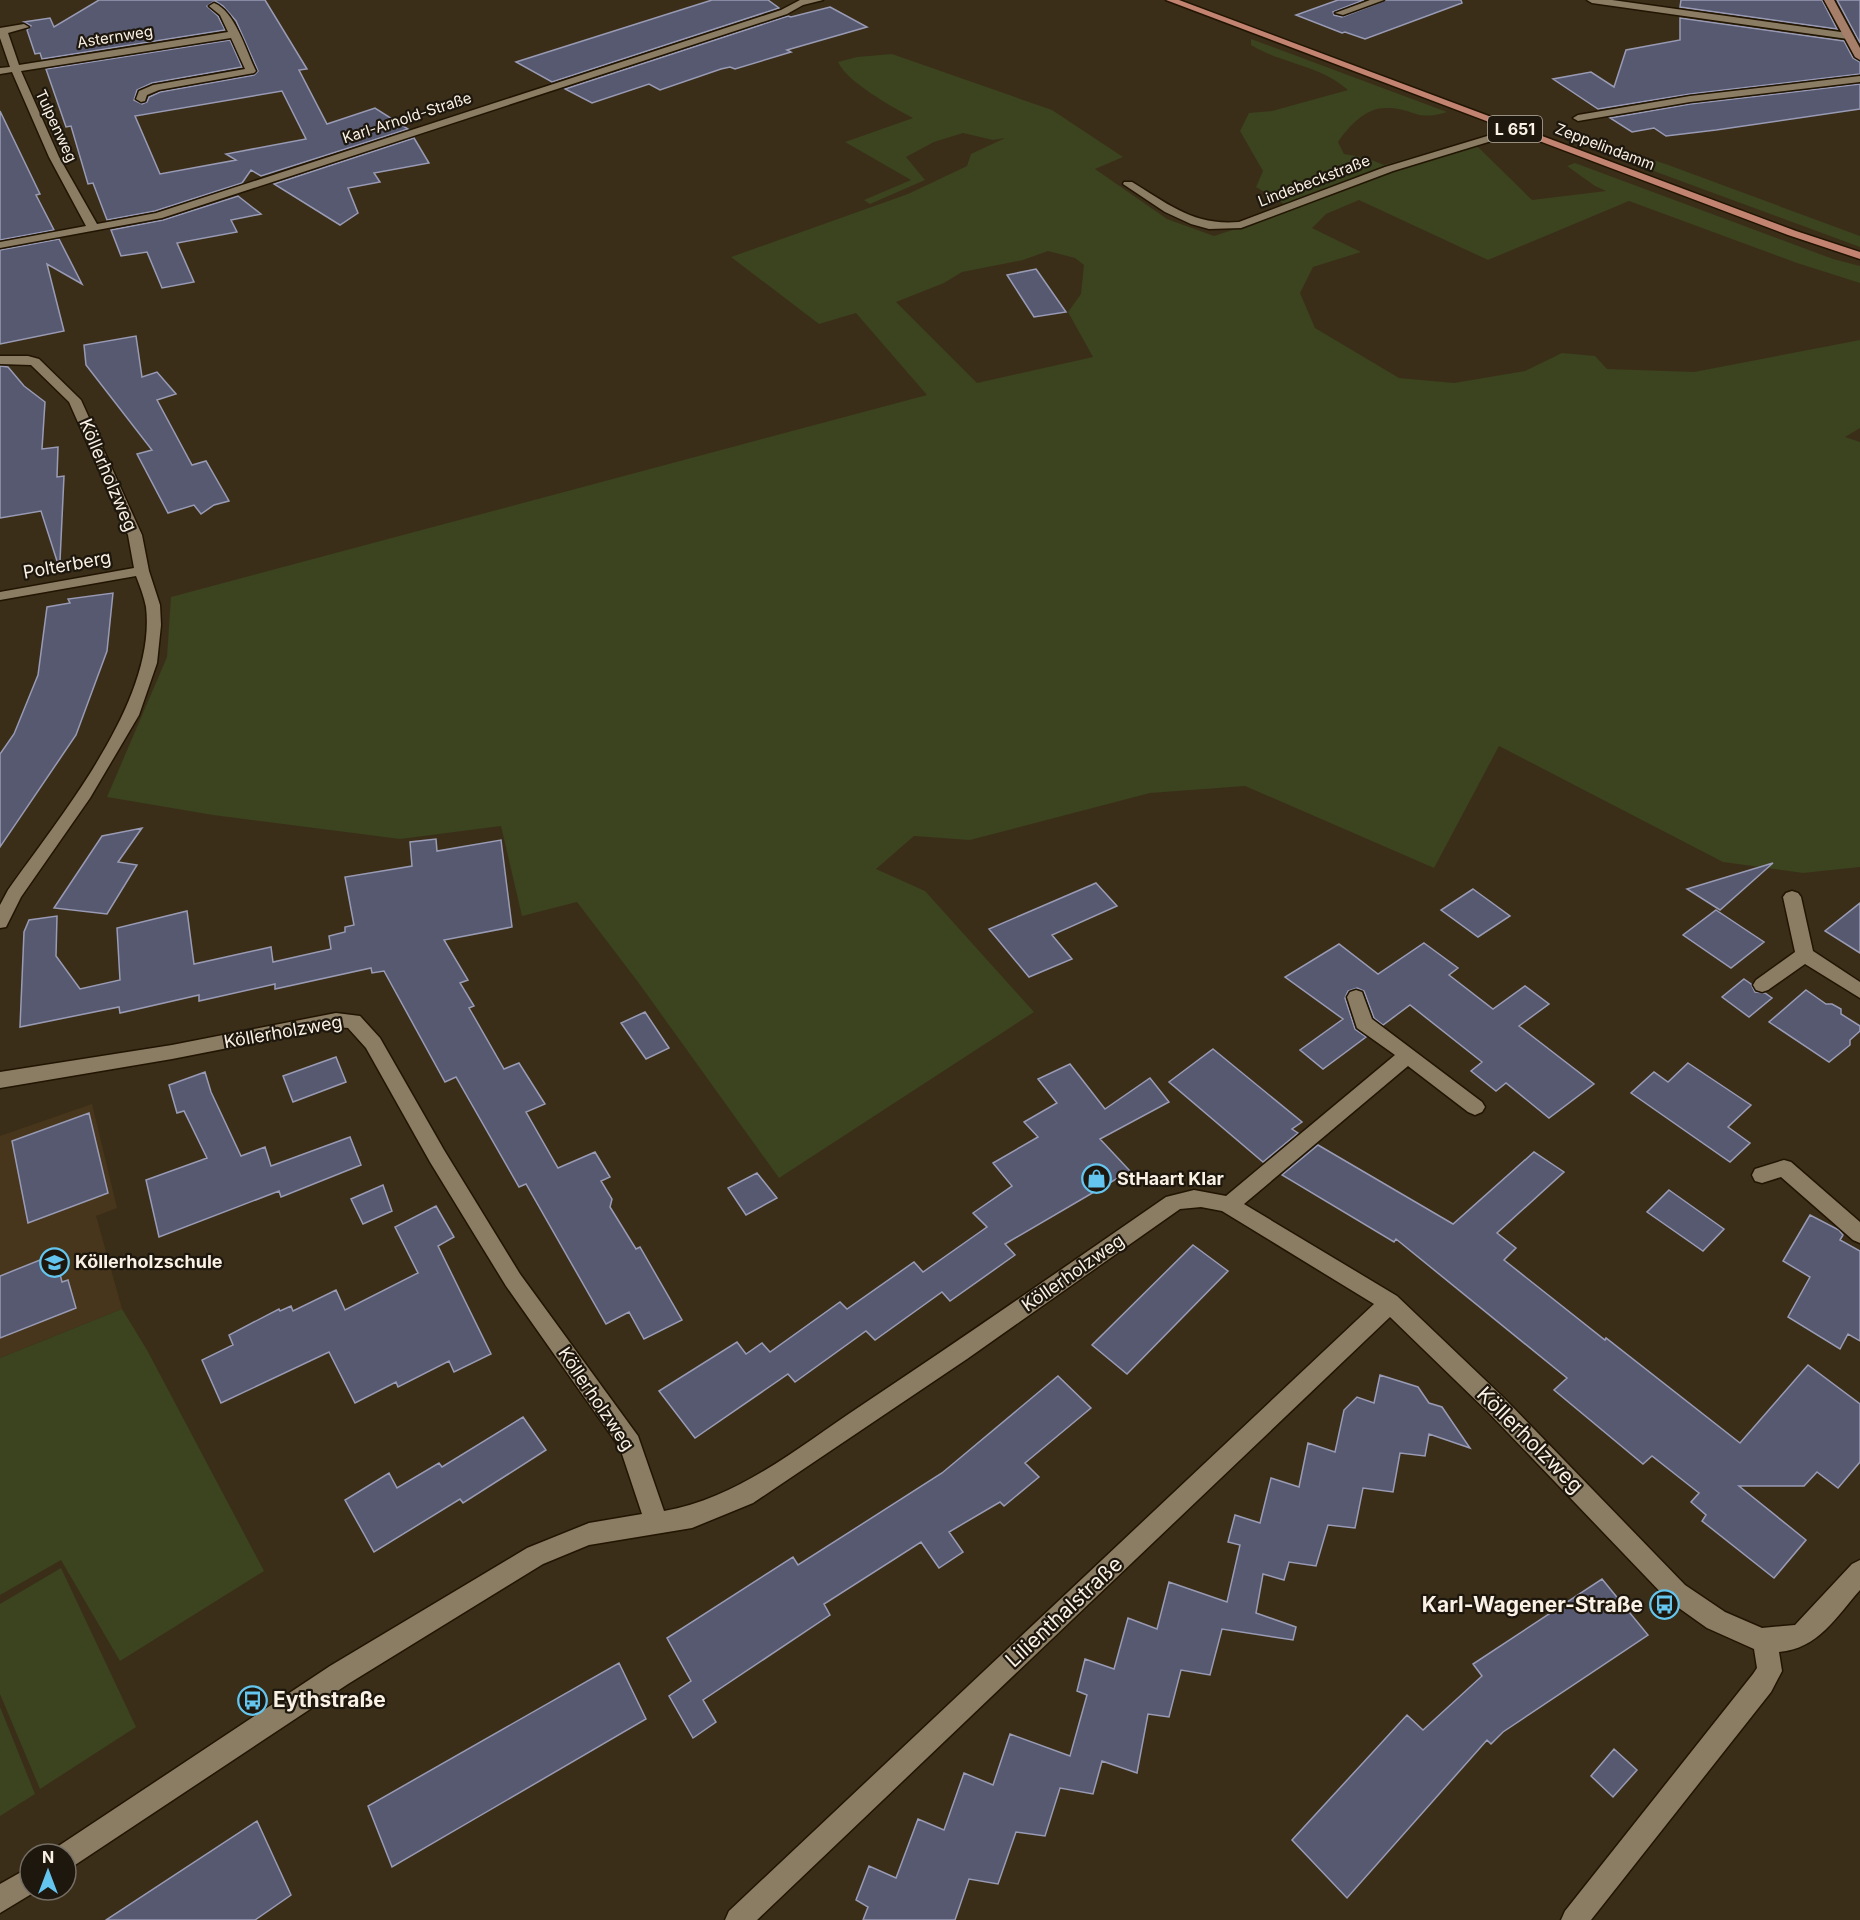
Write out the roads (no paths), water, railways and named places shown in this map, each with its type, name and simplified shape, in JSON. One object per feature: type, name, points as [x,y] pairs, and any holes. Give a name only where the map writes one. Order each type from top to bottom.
[{"type":"main road","name":"Zeppelindamm","points":[[1171,0],[1792,233],[1860,256]]},
{"type":"street","name":"Karl-Arnold-Straße","points":[[0,245],[158,216],[492,105],[784,12],[799,2],[818,0]]},
{"type":"street","points":[[1340,13],[1379,0]]},
{"type":"street","points":[[1592,0],[1848,36]]},
{"type":"street","points":[[1829,0],[1860,57]]},
{"type":"street","points":[[141,99],[146,91],[157,87],[251,71],[224,12],[214,6]]},
{"type":"street","name":"Tulpenweg","points":[[24,27],[1,31],[14,69],[46,144],[94,229]]},
{"type":"street","name":"Asternweg","points":[[0,71],[235,34]]},
{"type":"street","points":[[1578,118],[1690,99],[1860,79]]},
{"type":"street","name":"Lindebeckstraße","points":[[1128,184],[1184,218],[1203,226],[1220,229],[1241,225],[1389,169],[1517,130]]},
{"type":"street","name":"Köllerholzweg","points":[[0,360],[35,362],[75,400],[135,535],[142,571],[153,605],[154,625],[149,663],[143,685],[115,745],[15,894],[0,922]]},
{"type":"street","name":"Polterberg","points":[[0,596],[142,571]]},
{"type":"street","points":[[1792,897],[1805,955],[1860,991]]},
{"type":"street","points":[[1762,985],[1805,955]]},
{"type":"street","points":[[1356,997],[1364,1023],[1474,1107]]},
{"type":"street","name":"Köllerholzweg","points":[[0,1080],[172,1052],[336,1020],[353,1021],[373,1043],[437,1156],[513,1280],[630,1443],[656,1523],[692,1517],[745,1495],[959,1352],[1173,1203],[1201,1197],[1229,1205],[1390,1304],[1496,1405],[1677,1593],[1716,1620],[1746,1636],[1765,1641]]},
{"type":"street","points":[[1229,1205],[1408,1055]]},
{"type":"street","points":[[1762,1175],[1784,1168],[1860,1234]]},
{"type":"street","name":"Lilienthalstraße","points":[[738,1920],[1390,1304]]},
{"type":"street","points":[[78,1848],[339,1675],[535,1556],[589,1534],[656,1523]]},
{"type":"street","points":[[1574,1920],[1758,1690],[1770,1671],[1765,1641],[1798,1637],[1808,1632],[1860,1572]]},
{"type":"street","points":[[0,1900],[18,1888]]},
{"type":"place","name":"StHaart Klar","points":[[1096,1179]]},
{"type":"place","name":"Köllerholzschule","points":[[54,1262]]},
{"type":"place","name":"Karl-Wagener-Straße","points":[[1664,1605]]},
{"type":"place","name":"Eythstraße","points":[[252,1700]]}]
